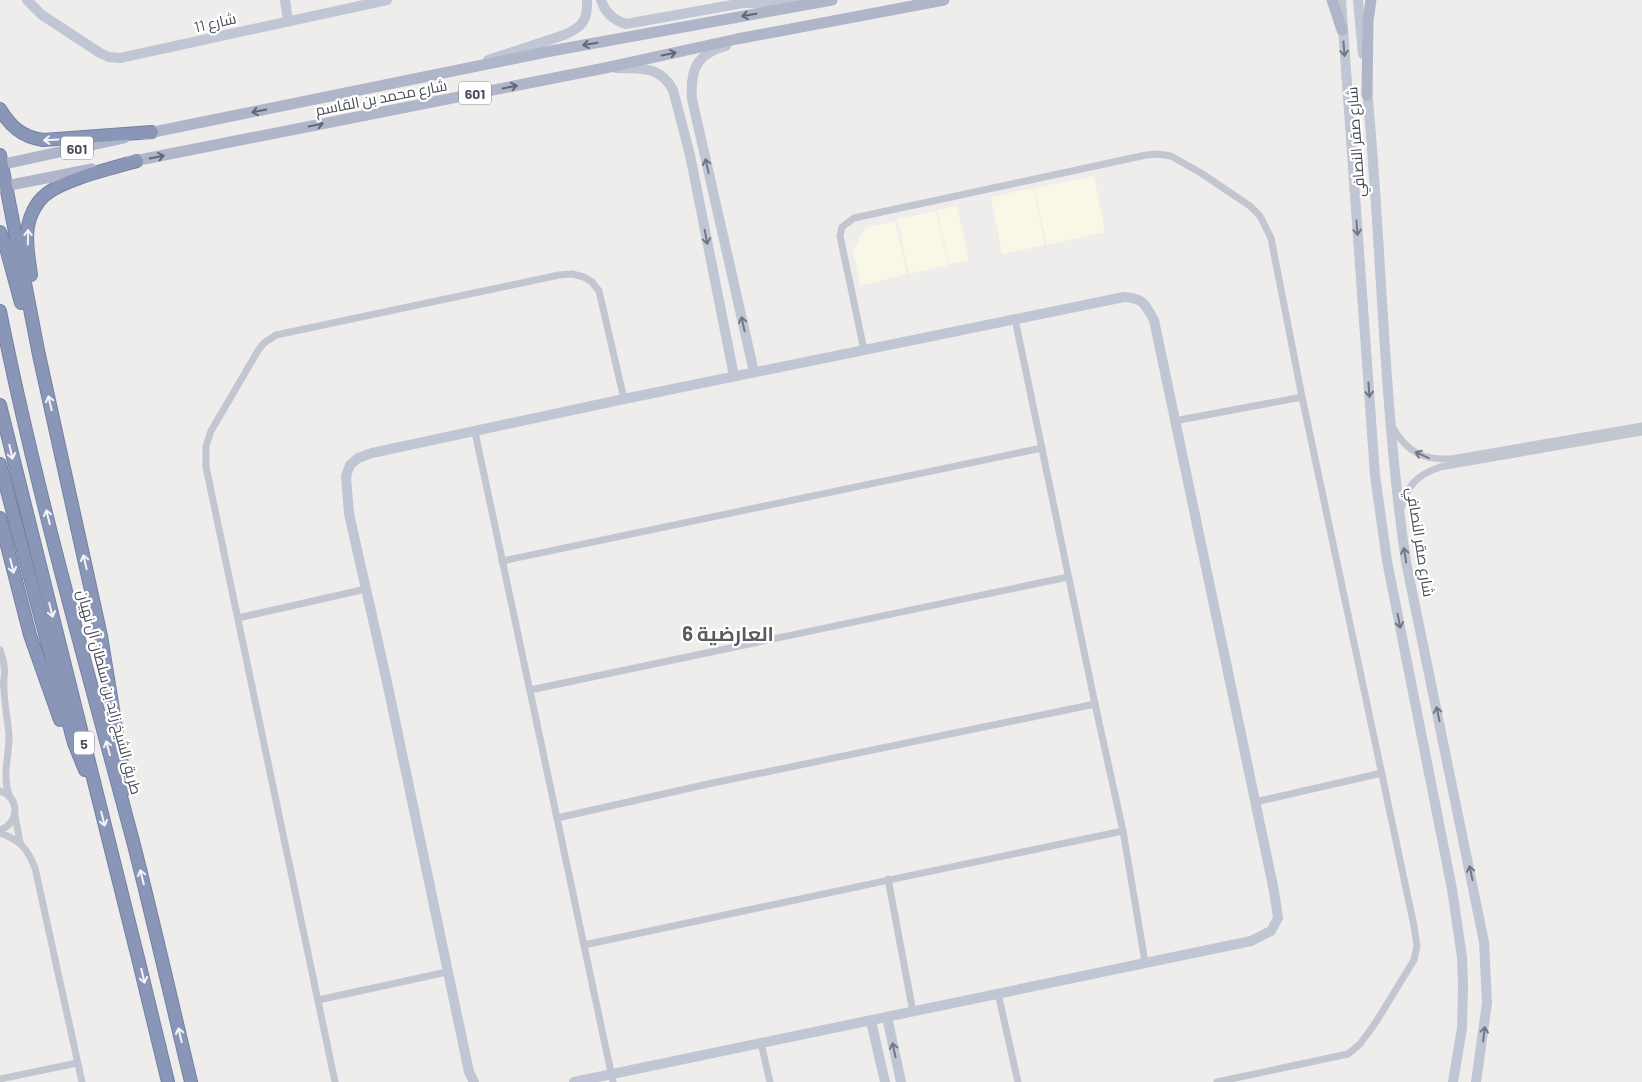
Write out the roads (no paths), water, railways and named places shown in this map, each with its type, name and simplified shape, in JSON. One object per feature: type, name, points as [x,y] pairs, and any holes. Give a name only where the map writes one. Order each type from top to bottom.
[{"type":"highway","points":[[0,109],[11,124],[34,139],[152,132]]},
{"type":"highway","points":[[1,161],[3,187],[101,636],[134,846]]},
{"type":"highway","points":[[39,355],[27,237],[28,226],[34,209],[44,195],[59,186],[137,161]]},
{"type":"highway","points":[[0,232],[22,307],[39,355]]},
{"type":"highway","name":"طريق الشيخ زايد بن سلطان آل نهيان","points":[[0,310],[13,376],[32,455],[134,846],[191,1082]]},
{"type":"highway","name":"5","points":[[0,405],[168,1082]]},
{"type":"highway","points":[[0,464],[76,752]]},
{"type":"highway","points":[[0,518],[35,651],[67,738],[94,784]]},
{"type":"main road","name":"شارع محمد بن القاسم","points":[[1,161],[551,51],[832,0]]},
{"type":"main road","name":"شارع محمد بن القاسم","points":[[3,187],[605,68],[737,39],[944,0]]},
{"type":"main road","points":[[1332,0],[1342,30]]},
{"type":"main road","points":[[1367,95],[1368,21],[1371,0]]},
{"type":"street","name":"شارع 11","points":[[27,0],[42,15],[100,53],[109,57],[120,58],[387,0]]},
{"type":"street","points":[[284,0],[288,20]]},
{"type":"street","points":[[461,69],[575,30],[586,18],[587,0]]},
{"type":"street","points":[[601,0],[607,13],[626,24],[743,3],[814,3]]},
{"type":"street","name":"شارع صقر النصافي","points":[[1341,0],[1371,421],[1382,524],[1387,561],[1452,889],[1462,957],[1462,1028],[1453,1082]]},
{"type":"street","name":"شارع صقر النصافي","points":[[1358,0],[1367,95],[1390,424],[1399,516],[1406,562],[1484,942],[1487,1003],[1476,1082]]},
{"type":"street","points":[[754,372],[692,98],[691,84],[694,67],[705,56],[717,49],[895,8]]},
{"type":"street","points":[[605,68],[648,70],[658,73],[669,82],[677,104],[690,155],[734,376]]},
{"type":"street","points":[[677,104],[676,99],[683,93],[688,94],[692,98]]},
{"type":"street","points":[[864,350],[840,236],[842,227],[854,218],[1158,154],[1171,156],[1201,173],[1250,206],[1260,216],[1270,238],[1417,940],[1417,952],[1376,1022],[1360,1044],[1348,1054],[1217,1082]]},
{"type":"street","points":[[335,1082],[206,467],[206,446],[214,425],[259,349],[276,335],[551,276],[572,274],[584,277],[592,282],[599,291],[624,399]]},
{"type":"street","points":[[474,1082],[469,1072],[447,972],[348,505],[346,476],[350,465],[358,458],[372,453],[734,376],[1015,319],[1124,297],[1136,298],[1145,304],[1154,320],[1274,891],[1278,918],[1271,931],[1251,941],[761,1043],[612,1078],[574,1082]]},
{"type":"street","points":[[1015,319],[1123,831],[1145,962]]},
{"type":"street","points":[[1174,421],[1302,397]]},
{"type":"street","points":[[1390,424],[1410,450],[1429,459],[1440,460],[1642,426]]},
{"type":"street","points":[[475,432],[612,1078]]},
{"type":"street","points":[[1399,516],[1407,490],[1424,473],[1440,467],[1642,432]]},
{"type":"street","points":[[502,561],[1042,448]]},
{"type":"street","points":[[530,690],[1068,577]]},
{"type":"street","points":[[238,618],[366,589]]},
{"type":"street","points":[[0,650],[4,668],[2,684],[9,743],[5,779],[9,795],[15,804],[20,842],[31,859],[34,868],[82,1082]]},
{"type":"street","points":[[0,703],[5,732],[0,769]]},
{"type":"street","points":[[557,818],[708,784],[1095,704]]},
{"type":"street","points":[[1255,802],[1382,773]]},
{"type":"street","points":[[0,791],[9,795]]},
{"type":"street","points":[[15,815],[9,825],[0,831],[20,842]]},
{"type":"street","points":[[584,945],[822,895],[888,879],[1123,831]]},
{"type":"street","points":[[888,879],[912,1012]]},
{"type":"street","points":[[318,1000],[447,972]]},
{"type":"street","points":[[998,993],[1018,1082]]},
{"type":"street","points":[[887,1018],[901,1082]]},
{"type":"street","points":[[872,1021],[885,1082]]},
{"type":"street","points":[[761,1043],[770,1082]]},
{"type":"street","points":[[0,1079],[77,1063]]},
{"type":"district","name":"العارضية 6","points":[[728,633]]}]
